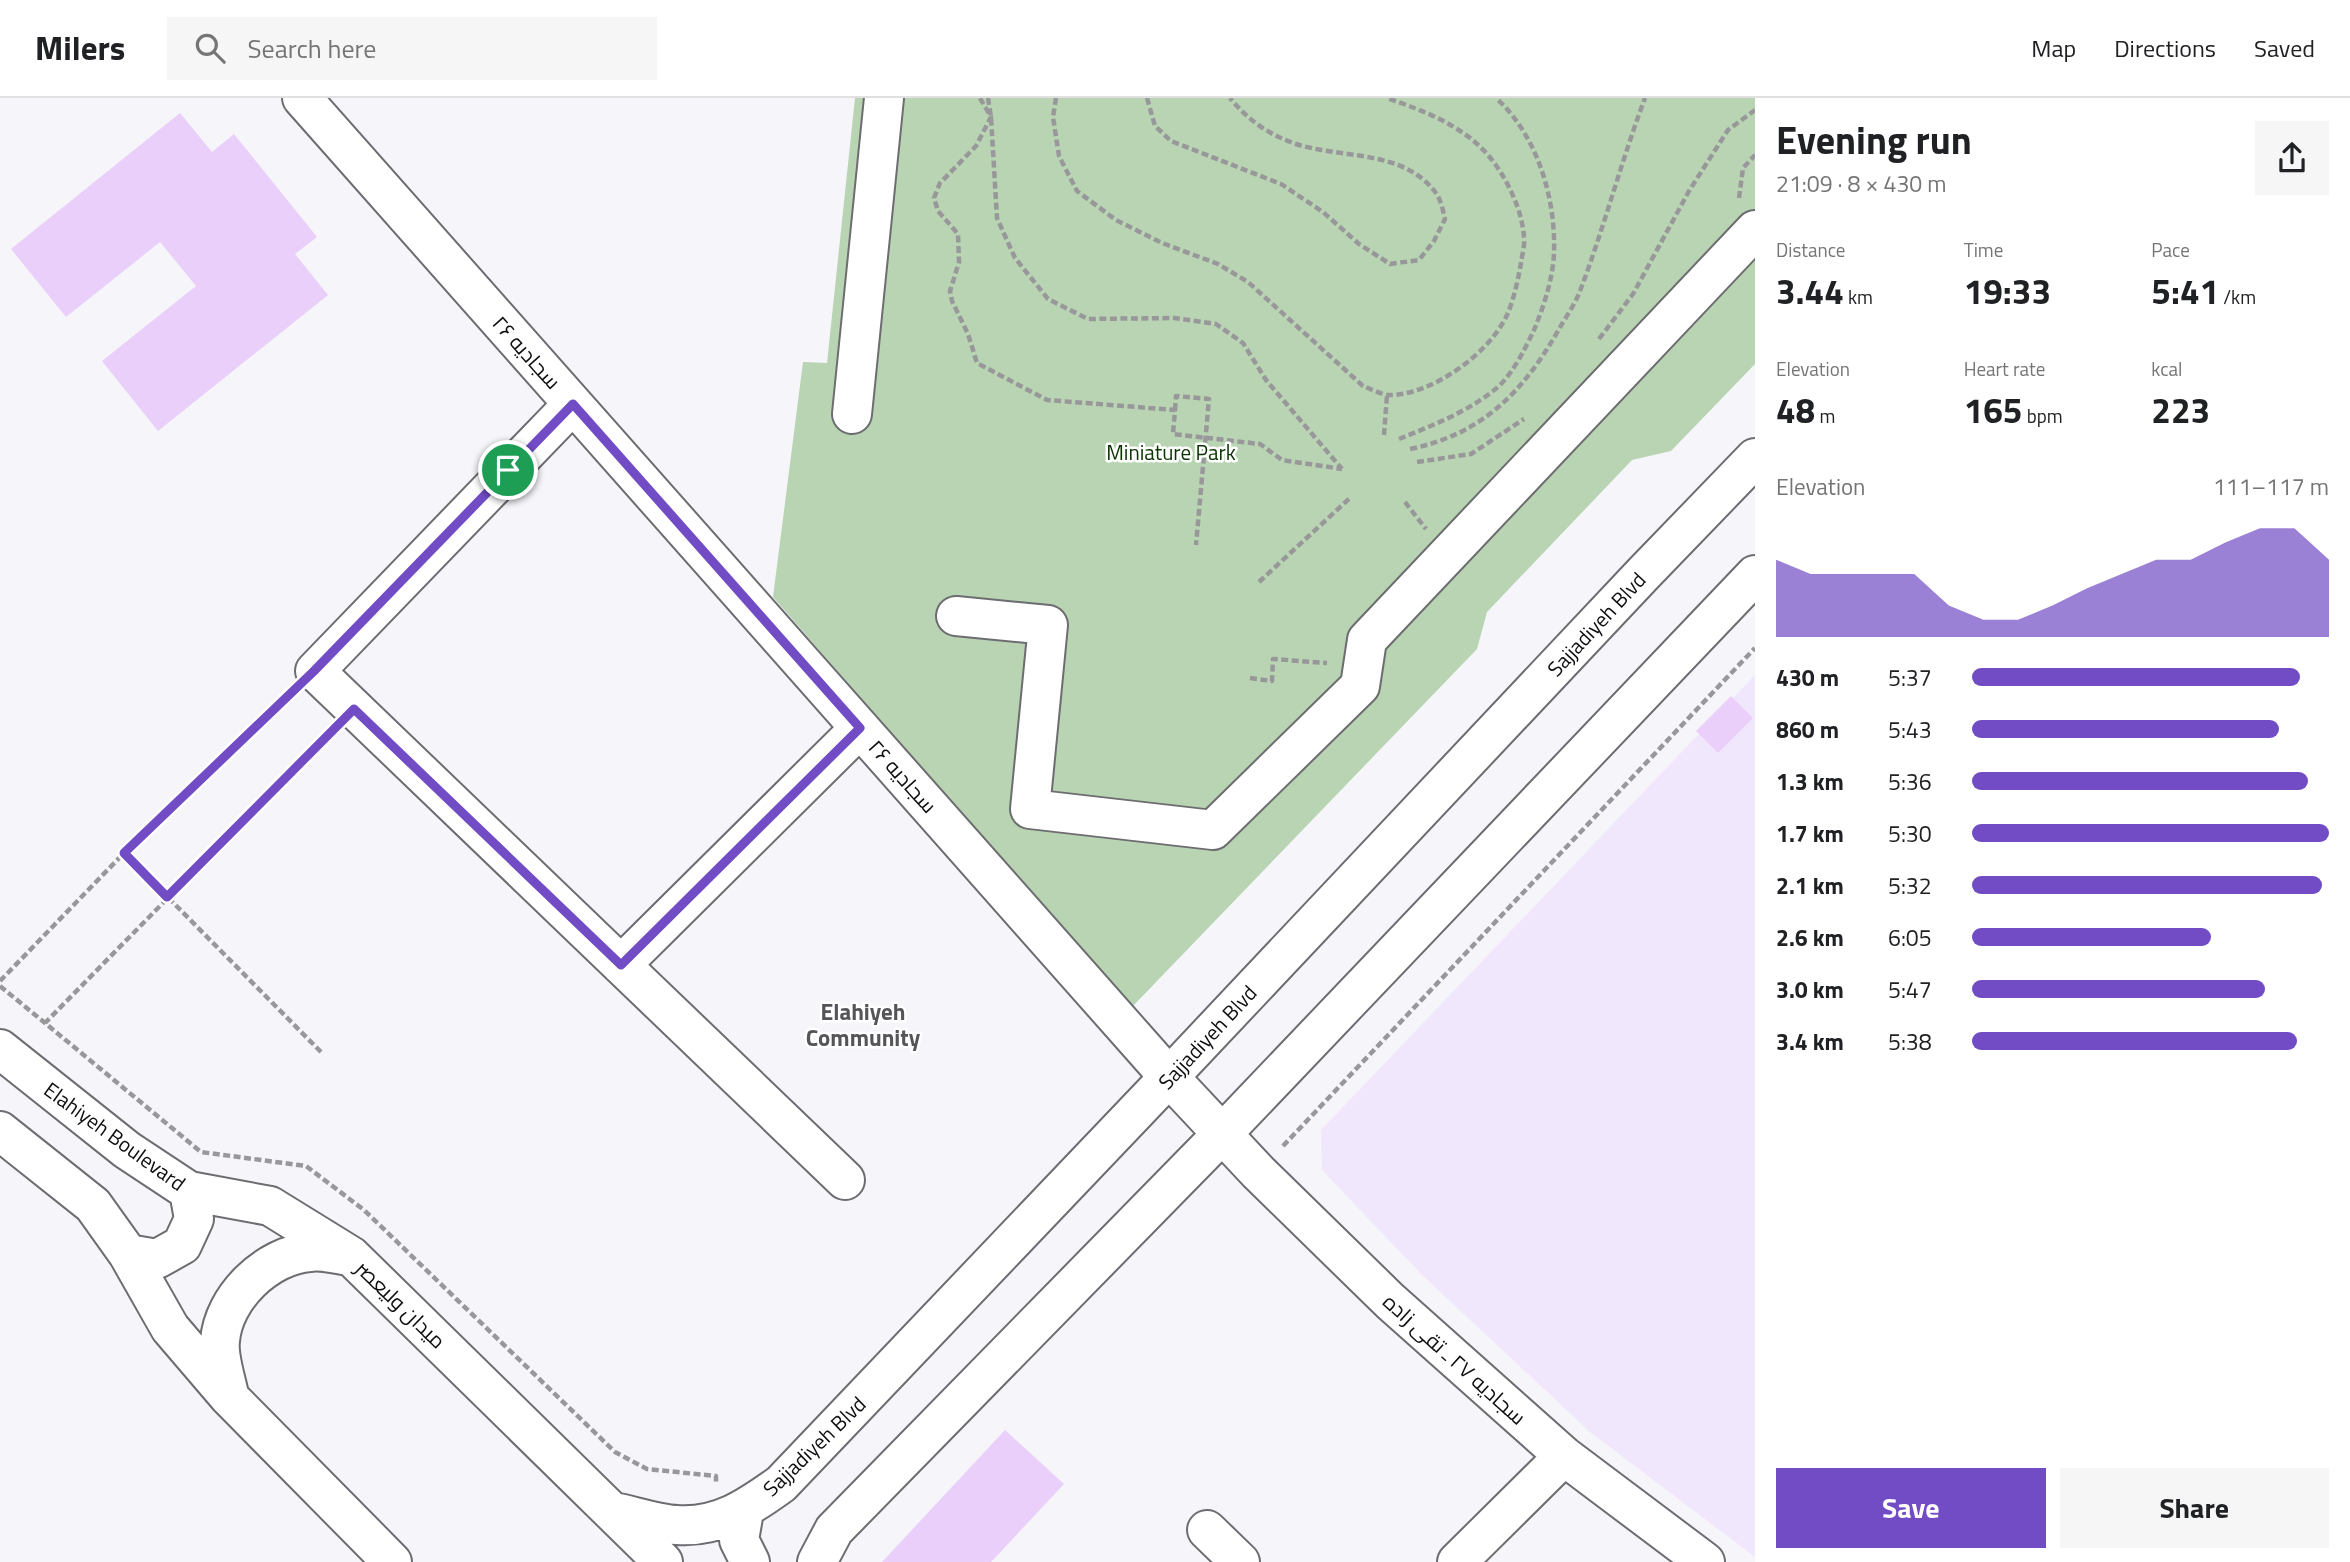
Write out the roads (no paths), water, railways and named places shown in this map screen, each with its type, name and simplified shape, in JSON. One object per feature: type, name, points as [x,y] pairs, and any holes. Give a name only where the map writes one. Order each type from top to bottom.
[{"type":"street","name":"سجادیه ۲۶","points":[[302,98],[1170,1077],[1223,1133]]},
{"type":"street","points":[[852,414],[884,98]]},
{"type":"street","points":[[956,615],[1048,625],[1030,808],[1213,830],[1360,686],[1367,640],[1755,230]]},
{"type":"street","points":[[573,404],[314,671],[845,1180]]},
{"type":"street","name":"Sajjadiyeh Blvd","points":[[729,1516],[781,1484],[1755,458]]},
{"type":"street","points":[[817,1562],[834,1530],[1223,1133],[1755,575]]},
{"type":"street","points":[[621,965],[860,728]]},
{"type":"street","name":"Elahiyeh Boulevard","points":[[0,1049],[127,1150],[189,1191],[270,1206],[351,1256]]},
{"type":"street","points":[[0,1131],[93,1205],[128,1254],[170,1328],[229,1397],[392,1562]]},
{"type":"street","name":"سجادیه ۲۷ ـ تقی زاده","points":[[1223,1133],[1258,1172],[1390,1301],[1564,1456],[1705,1562]]},
{"type":"street","points":[[128,1254],[157,1259],[182,1245],[194,1219],[189,1191]]},
{"type":"street","name":"میدان ولیعصر","points":[[229,1397],[219,1342],[229,1307],[251,1279],[279,1260],[310,1251],[351,1256],[663,1562]]},
{"type":"street","points":[[1457,1562],[1564,1456]]},
{"type":"street","points":[[614,1512],[678,1525],[729,1516],[750,1562]]},
{"type":"street","points":[[1207,1530],[1240,1562]]},
{"type":"district","name":"Elahiyeh Community","points":[[863,1024]]},
{"type":"park label","name":"Miniature Park","points":[[1171,452]]}]
